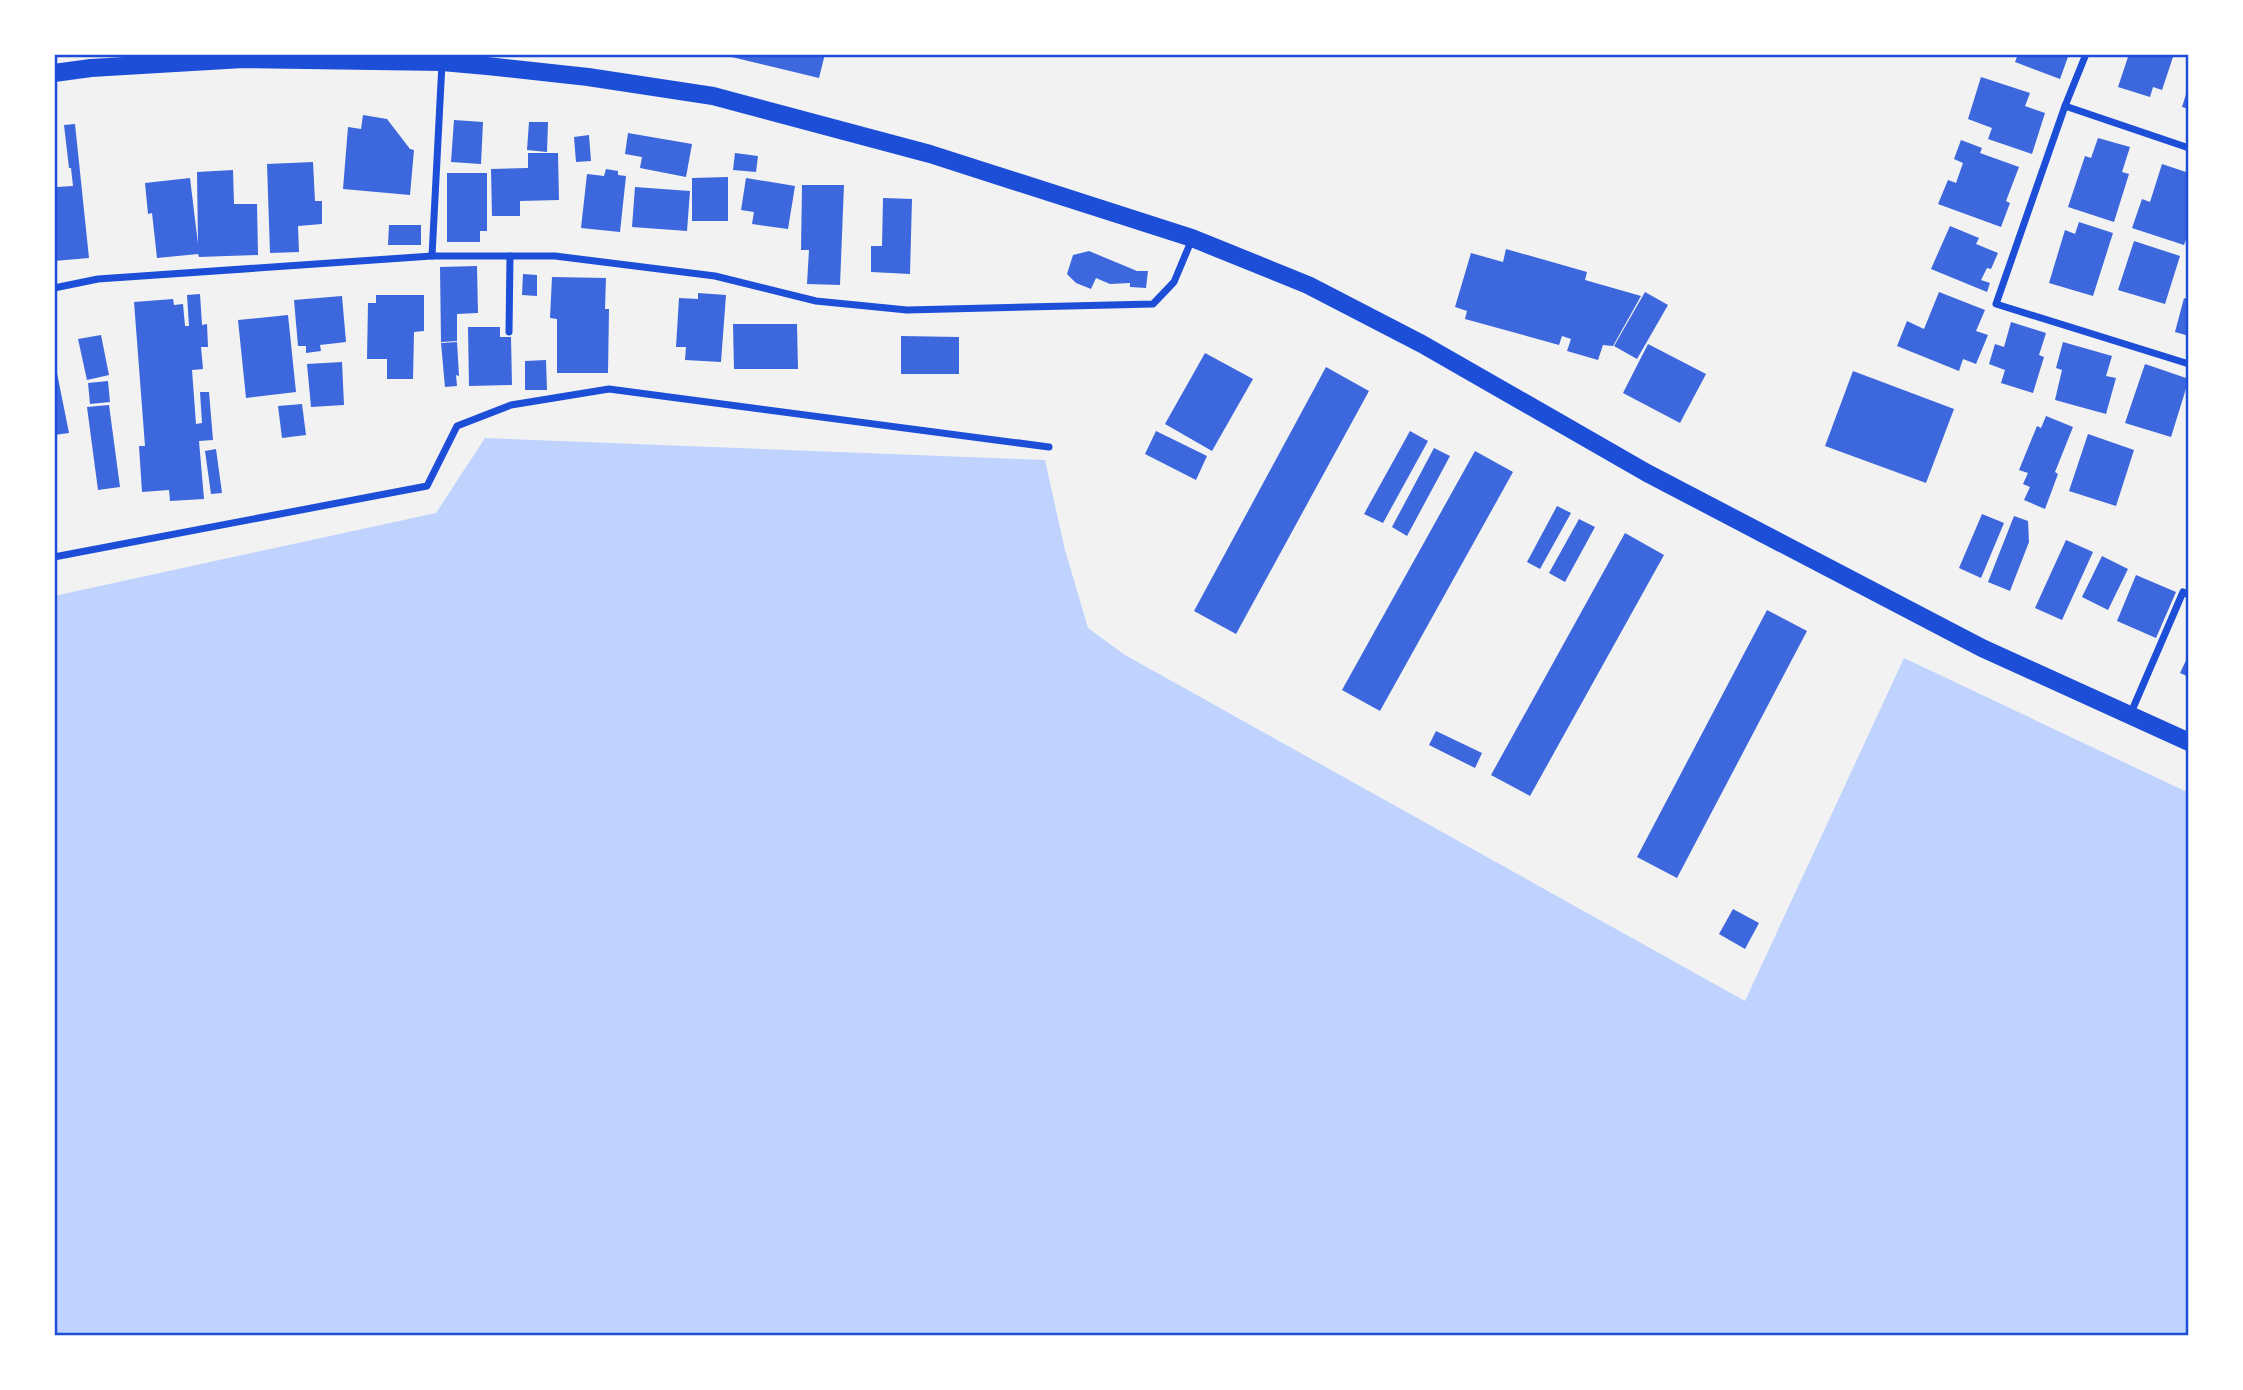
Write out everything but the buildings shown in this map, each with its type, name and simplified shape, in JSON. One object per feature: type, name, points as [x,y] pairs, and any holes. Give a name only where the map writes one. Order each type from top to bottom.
[{"type":"main road","points":[[54,73],[91,68],[243,59],[442,62],[588,77],[713,96],[930,154],[1192,238],[1308,285],[1422,344],[1684,492],[1982,648],[2189,742]]},
{"type":"street","points":[[2086,54],[2065,106],[1996,304],[2189,364]]},
{"type":"street","points":[[432,256],[442,62]]},
{"type":"street","points":[[2065,106],[2189,148]]},
{"type":"street","points":[[54,288],[98,279],[432,256],[555,256],[715,276],[816,301],[907,310],[1153,304],[1174,282],[1192,238]]},
{"type":"street","points":[[509,332],[510,256]]},
{"type":"street","points":[[54,557],[427,486],[457,426],[511,405],[609,389],[1049,447]]},
{"type":"street","points":[[2130,716],[2183,593],[2189,595]]},
{"type":"water","points":[[485,438],[1045,460],[1065,550],[1088,628],[1125,655],[1745,1001],[1904,658],[2189,793],[2189,1336],[54,1336],[54,596],[436,513]]}]
